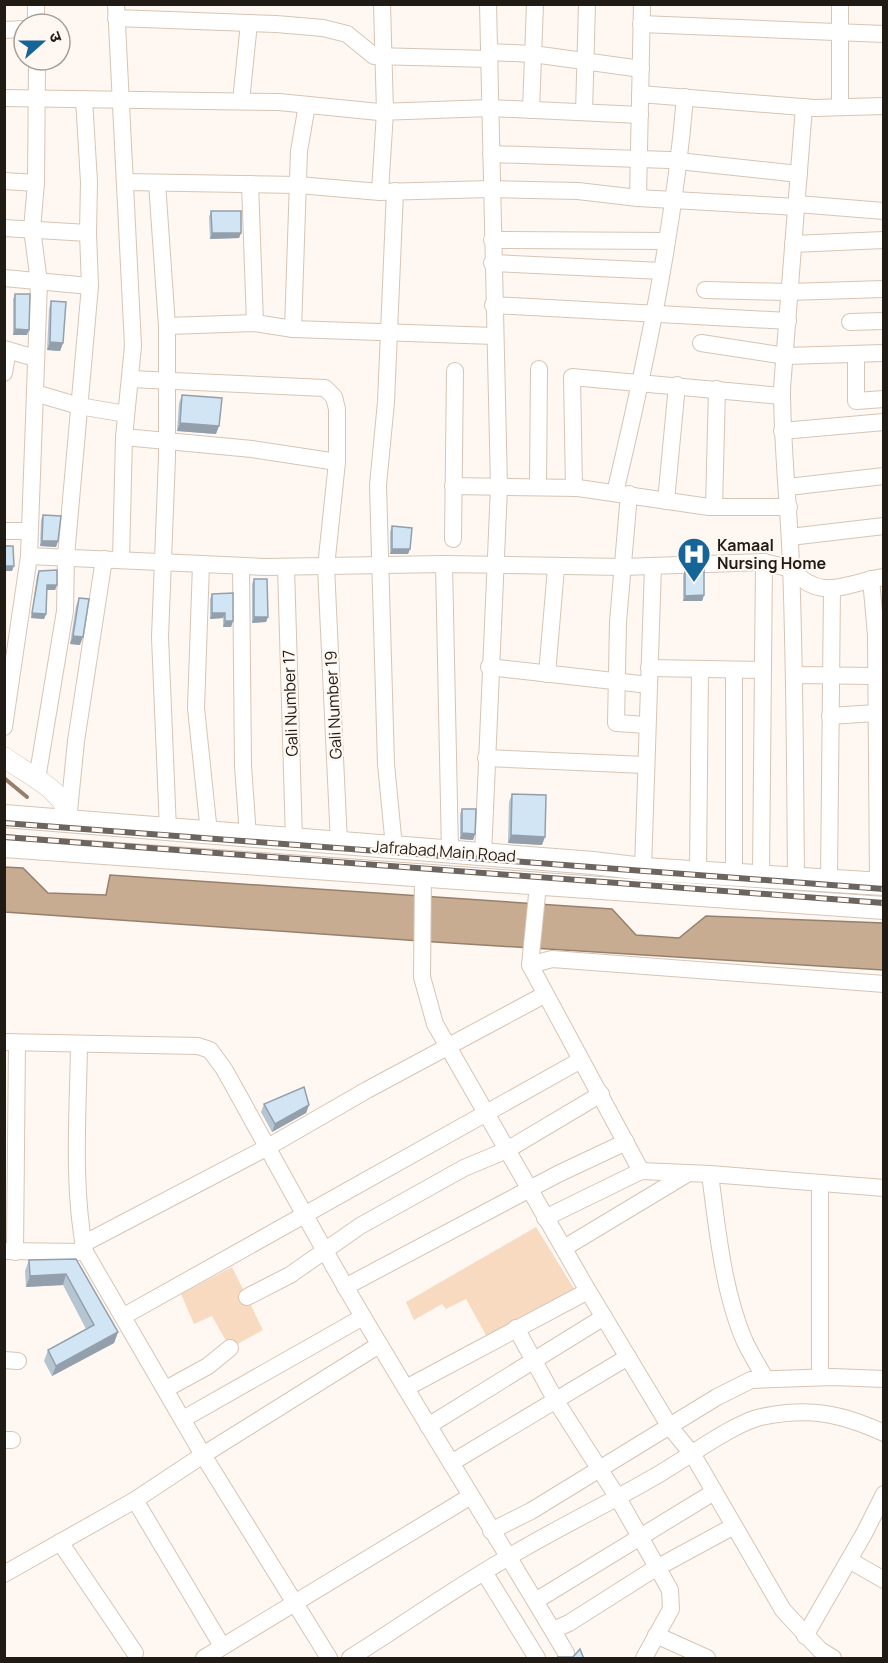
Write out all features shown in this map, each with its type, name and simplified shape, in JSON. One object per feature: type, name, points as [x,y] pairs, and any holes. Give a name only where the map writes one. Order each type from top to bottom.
[{"type":"main road","name":"Jafrabad Main Road","points":[[4,816],[69,816],[168,830],[643,869],[881,884]]},
{"type":"main road","name":"Jafrabad Main Road","points":[[4,846],[423,882],[538,885],[884,908]]},
{"type":"street","points":[[382,4],[388,332],[386,402],[378,485],[386,764],[394,848]]},
{"type":"street","points":[[483,855],[489,667],[497,566],[499,487],[492,263],[488,4]]},
{"type":"street","points":[[531,110],[535,4]]},
{"type":"street","points":[[584,112],[587,4]]},
{"type":"street","points":[[638,198],[642,4]]},
{"type":"street","points":[[840,4],[840,107]]},
{"type":"street","points":[[121,560],[124,437],[133,346],[116,11],[148,21],[249,23],[335,30],[347,33],[374,56],[383,57],[533,54],[640,69]]},
{"type":"street","points":[[241,101],[249,23]]},
{"type":"street","points":[[641,24],[884,34]]},
{"type":"street","points":[[4,728],[8,686],[28,556],[39,282],[32,229],[36,183],[37,72]]},
{"type":"street","points":[[640,93],[804,107],[884,106]]},
{"type":"street","points":[[647,725],[616,723],[618,622],[623,567],[622,493],[668,241],[680,160],[685,97]]},
{"type":"street","points":[[4,98],[241,101],[385,112],[490,108],[640,115]]},
{"type":"street","points":[[37,779],[65,611],[66,556],[90,286],[89,182],[84,99]]},
{"type":"street","points":[[293,329],[299,151],[307,105]]},
{"type":"street","points":[[796,878],[791,569],[788,487],[782,432],[782,396],[804,107]]},
{"type":"street","points":[[490,154],[680,160],[799,174]]},
{"type":"street","points":[[4,181],[36,183]]},
{"type":"street","points":[[125,182],[298,185],[387,191],[491,189],[578,192],[638,198],[884,211]]},
{"type":"street","points":[[157,183],[167,326],[167,441],[160,637],[168,830]]},
{"type":"street","points":[[250,184],[255,323]]},
{"type":"street","points":[[4,228],[88,233]]},
{"type":"street","points":[[492,240],[668,241]]},
{"type":"street","points":[[793,244],[884,240]]},
{"type":"street","points":[[492,263],[662,271]]},
{"type":"street","points":[[4,278],[90,286]]},
{"type":"street","points":[[705,290],[789,292],[884,289]]},
{"type":"street","points":[[493,305],[656,312],[788,321]]},
{"type":"street","points":[[849,322],[884,321]]},
{"type":"street","points":[[167,326],[255,323],[293,329],[494,336]]},
{"type":"street","points":[[700,343],[786,356],[884,353]]},
{"type":"street","points":[[4,373],[7,350],[35,358]]},
{"type":"street","points":[[856,354],[856,401],[884,399]]},
{"type":"street","points":[[538,487],[539,369]]},
{"type":"street","points":[[453,539],[455,371]]},
{"type":"street","points":[[574,488],[572,376],[782,396]]},
{"type":"street","name":"Gali Number 19","points":[[130,379],[325,388],[331,392],[336,402],[337,462],[326,567],[339,843]]},
{"type":"street","points":[[666,501],[678,385]]},
{"type":"street","points":[[714,507],[717,389]]},
{"type":"street","points":[[35,393],[79,406],[126,414]]},
{"type":"street","points":[[782,432],[884,422]]},
{"type":"street","points":[[124,437],[337,462]]},
{"type":"street","points":[[788,487],[884,476]]},
{"type":"street","points":[[453,486],[574,488],[714,507],[789,507]]},
{"type":"street","points":[[790,537],[884,526]]},
{"type":"street","points":[[4,531],[28,531]]},
{"type":"street","points":[[28,556],[286,567],[444,564],[556,568],[764,562],[791,569],[808,585],[832,588],[877,578],[876,713],[881,884]]},
{"type":"street","points":[[69,816],[76,741],[104,559]]},
{"type":"street","points":[[760,875],[764,562]]},
{"type":"street","points":[[201,564],[196,708],[209,833]]},
{"type":"street","points":[[444,564],[450,852]]},
{"type":"street","points":[[241,566],[243,766],[248,836]]},
{"type":"street","points":[[643,869],[653,566]]},
{"type":"street","name":"Gali Number 17","points":[[286,567],[294,840]]},
{"type":"street","points":[[547,674],[556,568]]},
{"type":"street","points":[[828,879],[832,588]]},
{"type":"street","points":[[489,667],[617,682],[700,669],[762,670]]},
{"type":"street","points":[[698,871],[700,669]]},
{"type":"street","points":[[734,670],[734,874]]},
{"type":"street","points":[[794,675],[876,676]]},
{"type":"street","points":[[830,716],[876,713]]},
{"type":"street","points":[[4,758],[37,779],[69,816]]},
{"type":"street","points":[[486,758],[645,765]]},
{"type":"street","points":[[423,882],[422,977],[435,1024],[588,1291],[670,1427],[693,1455],[783,1610],[805,1636],[833,1659]]},
{"type":"street","points":[[538,885],[530,965],[544,995],[601,1094],[641,1171]]},
{"type":"street","points":[[530,965],[552,959],[884,984]]},
{"type":"street","points":[[544,995],[367,1090],[268,1147],[84,1248],[10,1252],[11,1043],[79,1046],[198,1046],[210,1050],[268,1147],[379,1345],[491,1531],[537,1600],[566,1653]]},
{"type":"street","points":[[79,1046],[77,1170],[79,1223],[84,1248],[203,1455],[329,1659]]},
{"type":"street","points":[[124,1316],[580,1060]]},
{"type":"street","points":[[247,1297],[290,1275],[360,1227],[408,1199],[464,1168],[507,1149],[601,1094]]},
{"type":"street","points":[[345,1287],[626,1142]]},
{"type":"street","points":[[545,1218],[641,1171],[710,1174],[884,1188]]},
{"type":"street","points":[[564,1248],[687,1174]]},
{"type":"street","points":[[710,1174],[724,1267],[733,1303],[744,1340],[765,1378]]},
{"type":"street","points":[[820,1183],[820,1377]]},
{"type":"street","points":[[406,1388],[588,1291]]},
{"type":"street","points":[[183,1419],[363,1317]]},
{"type":"street","points":[[428,1426],[604,1317]]},
{"type":"street","points":[[516,1328],[556,1401],[618,1498],[670,1590],[671,1609],[644,1659]]},
{"type":"street","points":[[4,1574],[135,1500],[379,1345]]},
{"type":"street","points":[[166,1389],[208,1366],[230,1348]]},
{"type":"street","points":[[451,1463],[628,1357]]},
{"type":"street","points":[[491,1531],[531,1510],[717,1397],[752,1380],[820,1377],[884,1378]]},
{"type":"street","points":[[350,1659],[509,1557],[693,1455],[727,1432],[759,1418],[812,1412],[841,1415],[884,1433]]},
{"type":"street","points":[[537,1600],[714,1492]]},
{"type":"street","points":[[805,1636],[884,1494]]},
{"type":"street","points":[[204,1659],[471,1496]]},
{"type":"street","points":[[135,1500],[222,1646]]},
{"type":"street","points":[[553,1630],[657,1567],[734,1526]]},
{"type":"street","points":[[60,1542],[135,1653]]},
{"type":"street","points":[[849,1560],[884,1580]]},
{"type":"street","points":[[484,1572],[537,1659]]},
{"type":"street","points":[[656,1635],[699,1657]]},
{"type":"shaded area","points":[[4,867],[23,868],[48,893],[106,895],[110,875],[612,909],[636,935],[679,938],[706,916],[883,923],[883,970],[5,912]]},
{"type":"shaded area","points":[[536,1227],[581,1300],[492,1346],[466,1299],[446,1309],[442,1304],[414,1320],[406,1302]]},
{"type":"shaded area","points":[[232,1267],[263,1330],[230,1348],[212,1316],[194,1324],[181,1294]]},
{"type":"building","points":[[211,211],[241,211],[241,233],[212,233]]},
{"type":"building","points":[[15,294],[30,294],[29,330],[15,329]]},
{"type":"building","points":[[51,301],[66,302],[63,343],[50,342]]},
{"type":"building","points":[[182,395],[222,398],[219,426],[180,423]]},
{"type":"building","points":[[43,515],[61,516],[58,541],[42,541]]},
{"type":"building","points":[[392,526],[412,528],[410,549],[392,549]]},
{"type":"building","points":[[4,546],[13,546],[14,566],[4,566]]},
{"type":"building","points":[[704,569],[704,595],[685,596],[685,570]]},
{"type":"building","points":[[57,570],[57,585],[47,585],[46,614],[32,613],[39,571]]},
{"type":"building","points":[[254,579],[267,579],[268,617],[254,617]]},
{"type":"building","points":[[233,593],[233,621],[225,621],[225,613],[212,613],[212,594]]},
{"type":"building","points":[[79,598],[89,599],[83,637],[73,636]]},
{"type":"building","points":[[512,794],[546,795],[545,837],[511,835]]},
{"type":"building","points":[[462,809],[476,809],[475,834],[462,833]]},
{"type":"building","points":[[304,1087],[309,1105],[275,1124],[264,1104]]},
{"type":"building","points":[[76,1259],[118,1332],[56,1366],[48,1350],[94,1325],[66,1274],[30,1276],[29,1260]]},
{"type":"building","points":[[580,1649],[584,1659],[558,1659],[558,1657],[573,1657]]},
{"type":"waterway","points":[[4,778],[27,797]]},
{"type":"railway","points":[[4,823],[884,889]]},
{"type":"railway","points":[[4,837],[884,903]]},
{"type":"place","name":"Kamaal Nursing Home","points":[[694,583]]}]
